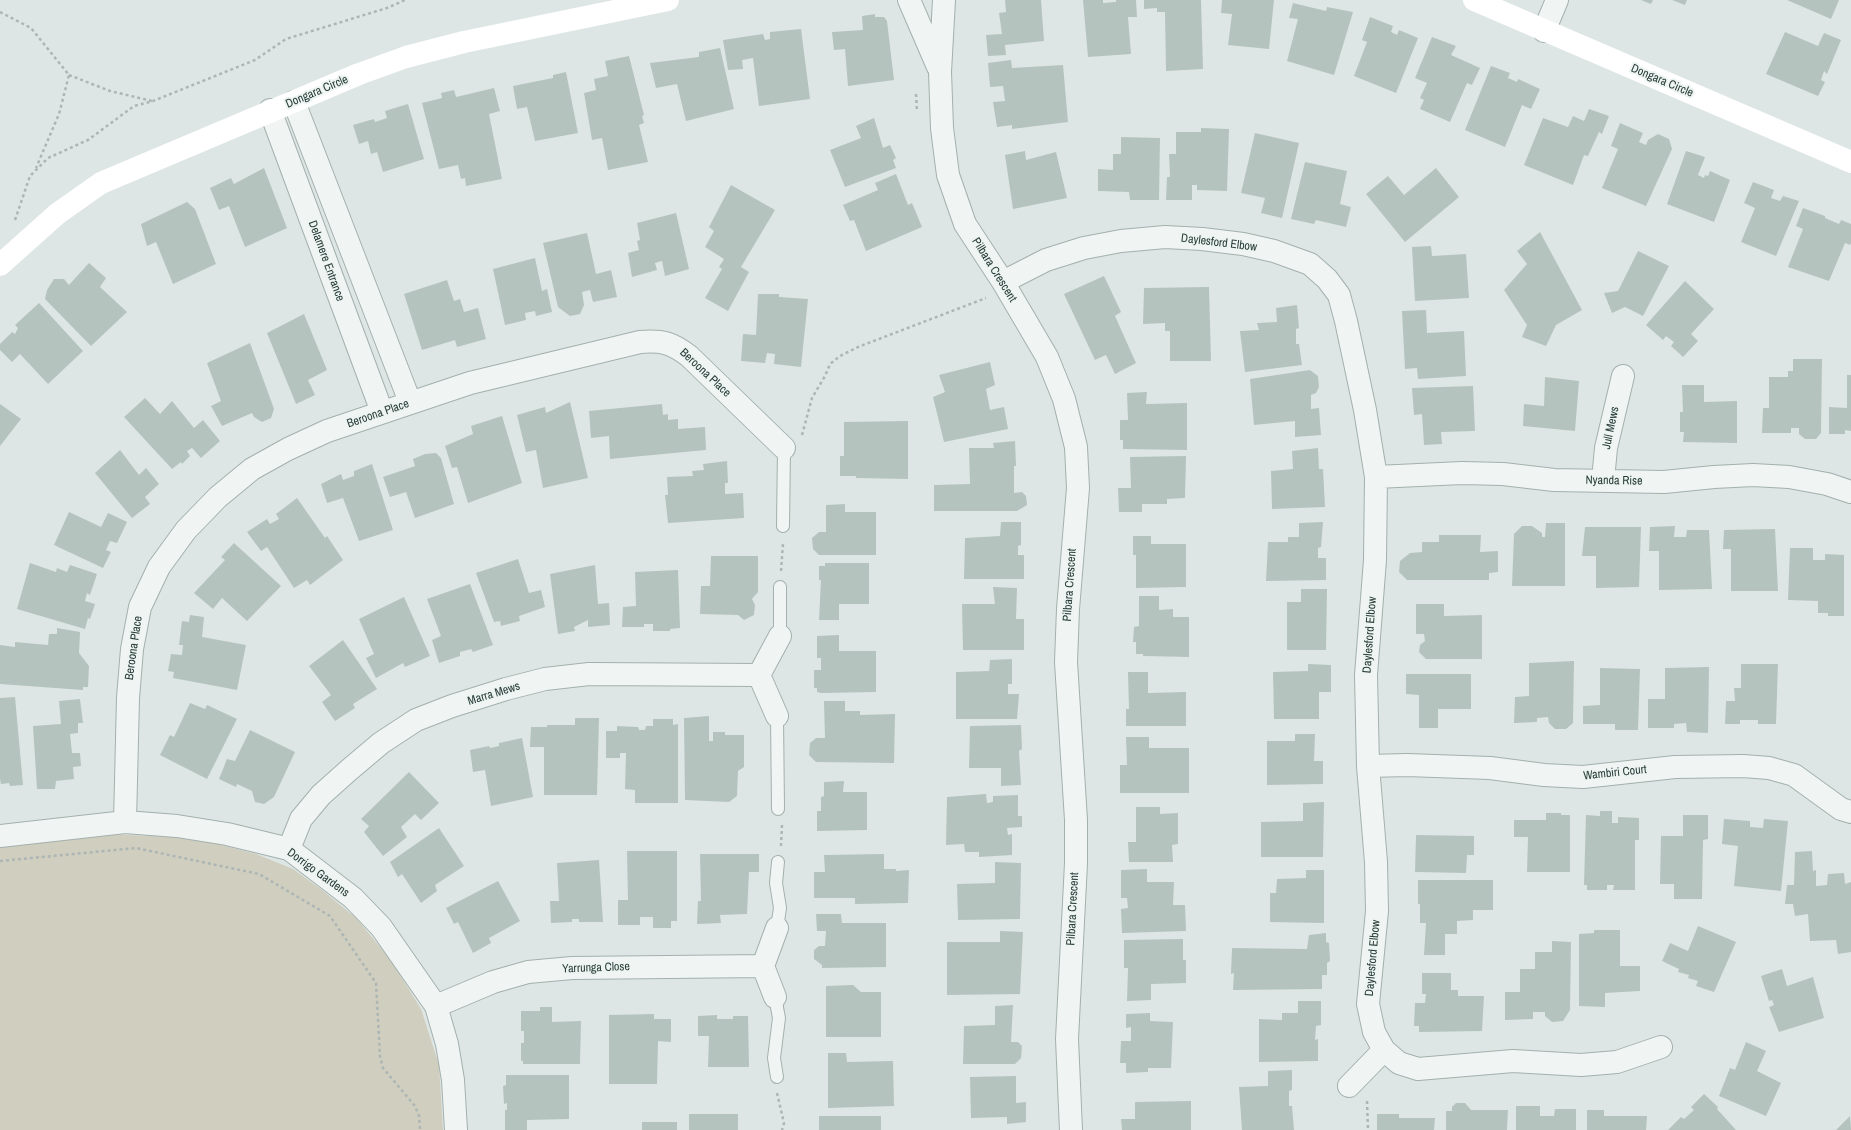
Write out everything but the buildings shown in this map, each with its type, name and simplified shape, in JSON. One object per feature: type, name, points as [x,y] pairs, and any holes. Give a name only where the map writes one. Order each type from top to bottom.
[{"type":"street","name":"Dongara Circle","points":[[0,265],[57,214],[101,183],[270,110],[294,102],[359,74],[413,55],[464,42],[668,0]]},
{"type":"street","name":"Pilbara Crescent","points":[[909,0],[940,72]]},
{"type":"street","name":"Pilbara Crescent","points":[[944,0],[940,72],[942,128],[948,175],[965,224],[995,289],[1047,357],[1064,399],[1076,447],[1078,488],[1068,609],[1066,662],[1076,820],[1076,862],[1067,1032],[1071,1130]]},
{"type":"street","name":"Dongara Circle","points":[[1474,0],[1544,31],[1850,158]]},
{"type":"street","points":[[1544,31],[1557,0]]},
{"type":"street","points":[[294,102],[410,402]]},
{"type":"street","name":"Delamere Entrance","points":[[270,110],[382,412]]},
{"type":"street","name":"Daylesford Elbow","points":[[995,289],[1046,260],[1084,248],[1121,241],[1165,237],[1202,239],[1243,244],[1274,251],[1310,264],[1327,278],[1339,296],[1365,410],[1376,477],[1375,560],[1366,675],[1368,766],[1376,862],[1377,910],[1368,1004],[1374,1032],[1384,1050],[1399,1063],[1418,1069],[1512,1061],[1581,1064],[1617,1062],[1661,1047]]},
{"type":"street","name":"Beroona Place","points":[[126,822],[128,698],[132,649],[140,607],[159,567],[191,525],[218,497],[252,469],[288,449],[327,431],[410,402],[470,383],[640,342],[657,340],[675,346],[689,356],[784,448]]},
{"type":"street","name":"Jull Mews","points":[[1603,480],[1606,448],[1623,376]]},
{"type":"street","name":"Nyanda Rise","points":[[1376,477],[1462,473],[1503,474],[1554,480],[1664,482],[1714,477],[1760,476],[1789,477],[1827,484],[1851,492]]},
{"type":"street","points":[[777,716],[759,675],[780,636]]},
{"type":"street","name":"Marra Mews","points":[[289,849],[301,820],[321,795],[349,770],[381,744],[416,720],[452,706],[506,689],[545,679],[589,674],[759,675]]},
{"type":"street","name":"Wambiri Court","points":[[1368,766],[1407,765],[1490,768],[1544,775],[1583,777],[1675,767],[1744,766],[1769,768],[1794,775],[1841,809],[1851,812]]},
{"type":"street","name":"Dorrigo Gardens","points":[[0,836],[126,822],[178,826],[227,834],[289,849],[353,898],[381,928],[436,1006],[450,1058],[456,1130]]},
{"type":"street","points":[[775,997],[763,966],[777,928]]},
{"type":"street","name":"Yarrunga Close","points":[[436,1006],[493,982],[528,972],[572,968],[763,966]]},
{"type":"street","points":[[1348,1086],[1384,1050]]},
{"type":"lane","points":[[783,526],[784,448]]},
{"type":"lane","points":[[780,587],[780,636]]},
{"type":"lane","points":[[777,716],[778,809]]},
{"type":"lane","points":[[777,928],[780,908],[776,883],[778,862]]},
{"type":"lane","points":[[775,997],[779,1018],[774,1058],[777,1077]]},
{"type":"path","points":[[12,225],[30,176],[35,170],[48,158],[88,140],[134,106],[153,101],[255,60],[286,39],[387,8],[405,0]]},
{"type":"path","points":[[0,12],[31,28],[68,75],[97,87],[153,101]]},
{"type":"path","points":[[35,170],[59,114],[68,75]]},
{"type":"path","points":[[784,448],[803,434],[812,398],[830,364],[840,356],[995,289]]},
{"type":"path","points":[[780,587],[783,526]]},
{"type":"path","points":[[778,809],[782,827],[782,841],[778,862]]},
{"type":"path","points":[[0,861],[136,848],[259,874],[330,916],[376,983],[380,1056],[383,1068],[415,1106],[420,1116],[420,1130]]},
{"type":"path","points":[[777,1077],[777,1096],[784,1123],[782,1130]]},
{"type":"shaded area","points":[[106,834],[172,837],[213,843],[256,854],[293,869],[322,890],[356,918],[390,959],[421,1009],[439,1065],[443,1130],[0,1130],[0,846]]}]
